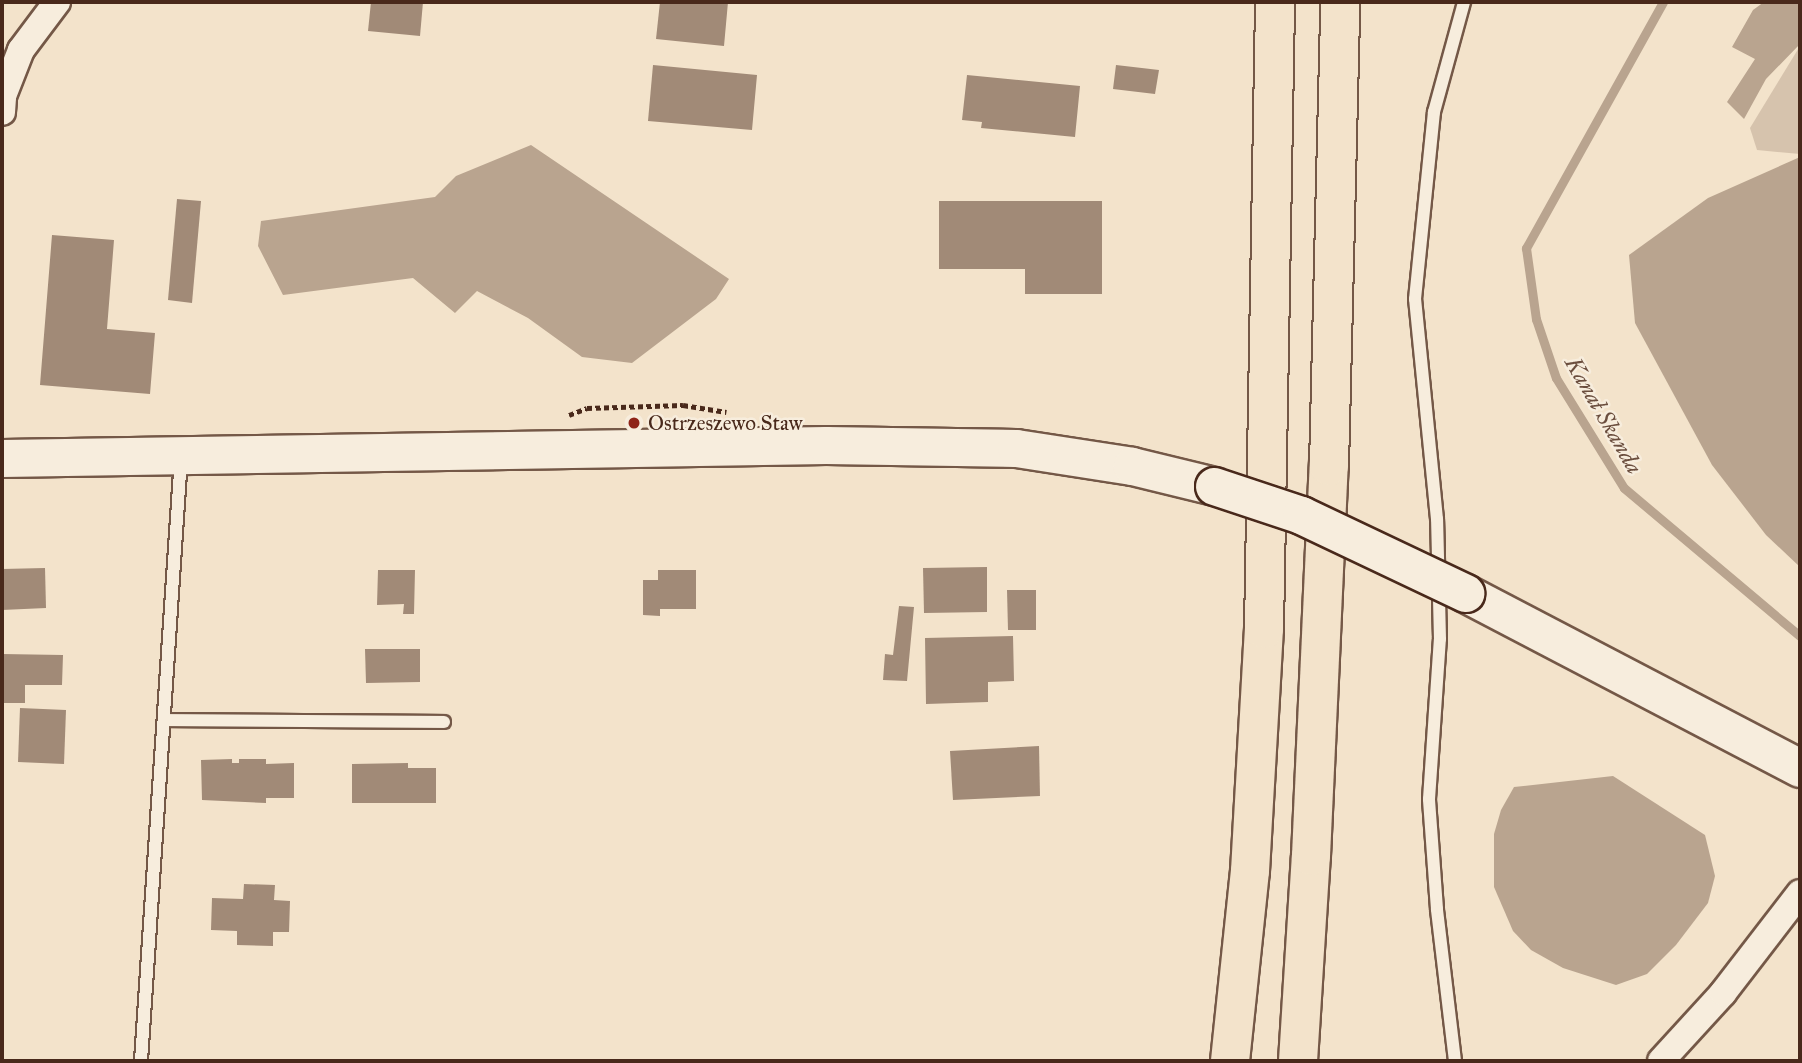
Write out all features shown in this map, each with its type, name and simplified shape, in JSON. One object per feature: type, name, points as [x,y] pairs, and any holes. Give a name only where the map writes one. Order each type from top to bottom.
[{"type":"highway","points":[[1230,1061],[1250,871],[1264,629],[1275,2]]},
{"type":"highway","points":[[1298,1061],[1311,856],[1329,466],[1340,2]]},
{"type":"street","points":[[2,112],[3,96],[21,50],[57,2]]},
{"type":"street","points":[[2,458],[826,445],[1016,448],[1132,466],[1214,486],[1301,515],[1465,593],[1800,768]]},
{"type":"street","points":[[1661,1061],[1723,993],[1800,893]]},
{"type":"lane","points":[[1455,1061],[1437,909],[1429,799],[1440,639],[1437,519],[1415,299],[1434,112],[1464,2]]},
{"type":"lane","points":[[141,1061],[181,455]]},
{"type":"lane","points":[[164,720],[444,722]]},
{"type":"shaded area","points":[[1764,2],[1800,2],[1800,44],[1766,79],[1744,119],[1727,102],[1755,59],[1732,47],[1753,10]]},
{"type":"shaded area","points":[[1800,46],[1800,154],[1757,150],[1750,128]]},
{"type":"shaded area","points":[[531,145],[729,279],[716,299],[632,363],[582,357],[528,318],[477,291],[455,313],[413,278],[283,295],[258,246],[261,221],[435,197],[456,176]]},
{"type":"shaded area","points":[[1800,157],[1800,567],[1766,535],[1712,465],[1635,323],[1629,255],[1708,198]]},
{"type":"shaded area","points":[[1613,776],[1705,835],[1715,876],[1708,903],[1676,945],[1647,974],[1616,985],[1563,968],[1531,950],[1513,931],[1494,887],[1494,834],[1501,810],[1514,787]]},
{"type":"building","points":[[371,2],[423,2],[420,36],[368,31]]},
{"type":"building","points":[[660,2],[728,2],[724,46],[656,39]]},
{"type":"building","points":[[653,65],[757,75],[752,130],[648,121]]},
{"type":"building","points":[[1116,65],[1159,70],[1155,94],[1113,89]]},
{"type":"building","points":[[967,75],[1080,86],[1075,137],[981,128],[982,122],[962,120]]},
{"type":"building","points":[[177,199],[201,201],[192,303],[168,300]]},
{"type":"building","points":[[939,201],[1102,201],[1102,294],[1025,294],[1025,269],[939,269]]},
{"type":"building","points":[[52,235],[114,240],[107,329],[155,333],[150,394],[40,385]]},
{"type":"building","points":[[987,567],[987,612],[924,613],[923,568]]},
{"type":"building","points":[[45,568],[46,608],[2,610],[2,569]]},
{"type":"building","points":[[378,570],[415,570],[414,614],[403,614],[404,604],[377,605]]},
{"type":"building","points":[[658,570],[696,570],[696,609],[660,609],[660,616],[643,615],[643,580],[658,580]]},
{"type":"building","points":[[1007,590],[1036,590],[1036,630],[1008,630]]},
{"type":"building","points":[[899,606],[914,607],[907,681],[883,680],[885,654],[893,655]]},
{"type":"building","points":[[1013,636],[1014,681],[988,682],[988,702],[926,704],[925,638]]},
{"type":"building","points":[[365,649],[420,649],[420,682],[366,683]]},
{"type":"building","points":[[2,654],[63,655],[62,685],[25,685],[25,703],[2,703]]},
{"type":"building","points":[[20,708],[66,710],[64,764],[18,762]]},
{"type":"building","points":[[1039,746],[1040,796],[953,800],[950,751]]},
{"type":"building","points":[[232,759],[232,763],[239,763],[239,759],[266,759],[266,764],[294,763],[294,798],[266,798],[266,803],[202,800],[201,760]]},
{"type":"building","points":[[408,763],[408,768],[436,768],[436,803],[352,803],[352,764]]},
{"type":"building","points":[[244,884],[275,885],[274,900],[290,901],[289,932],[273,932],[273,946],[237,945],[237,931],[211,930],[212,898],[243,899]]},
{"type":"waterway","name":"Kanał Skanda","points":[[1663,2],[1526,248],[1536,319],[1556,378],[1624,488],[1800,636]]},
{"type":"place","name":"Ostrzeszewo Staw","points":[[634,423]]}]
